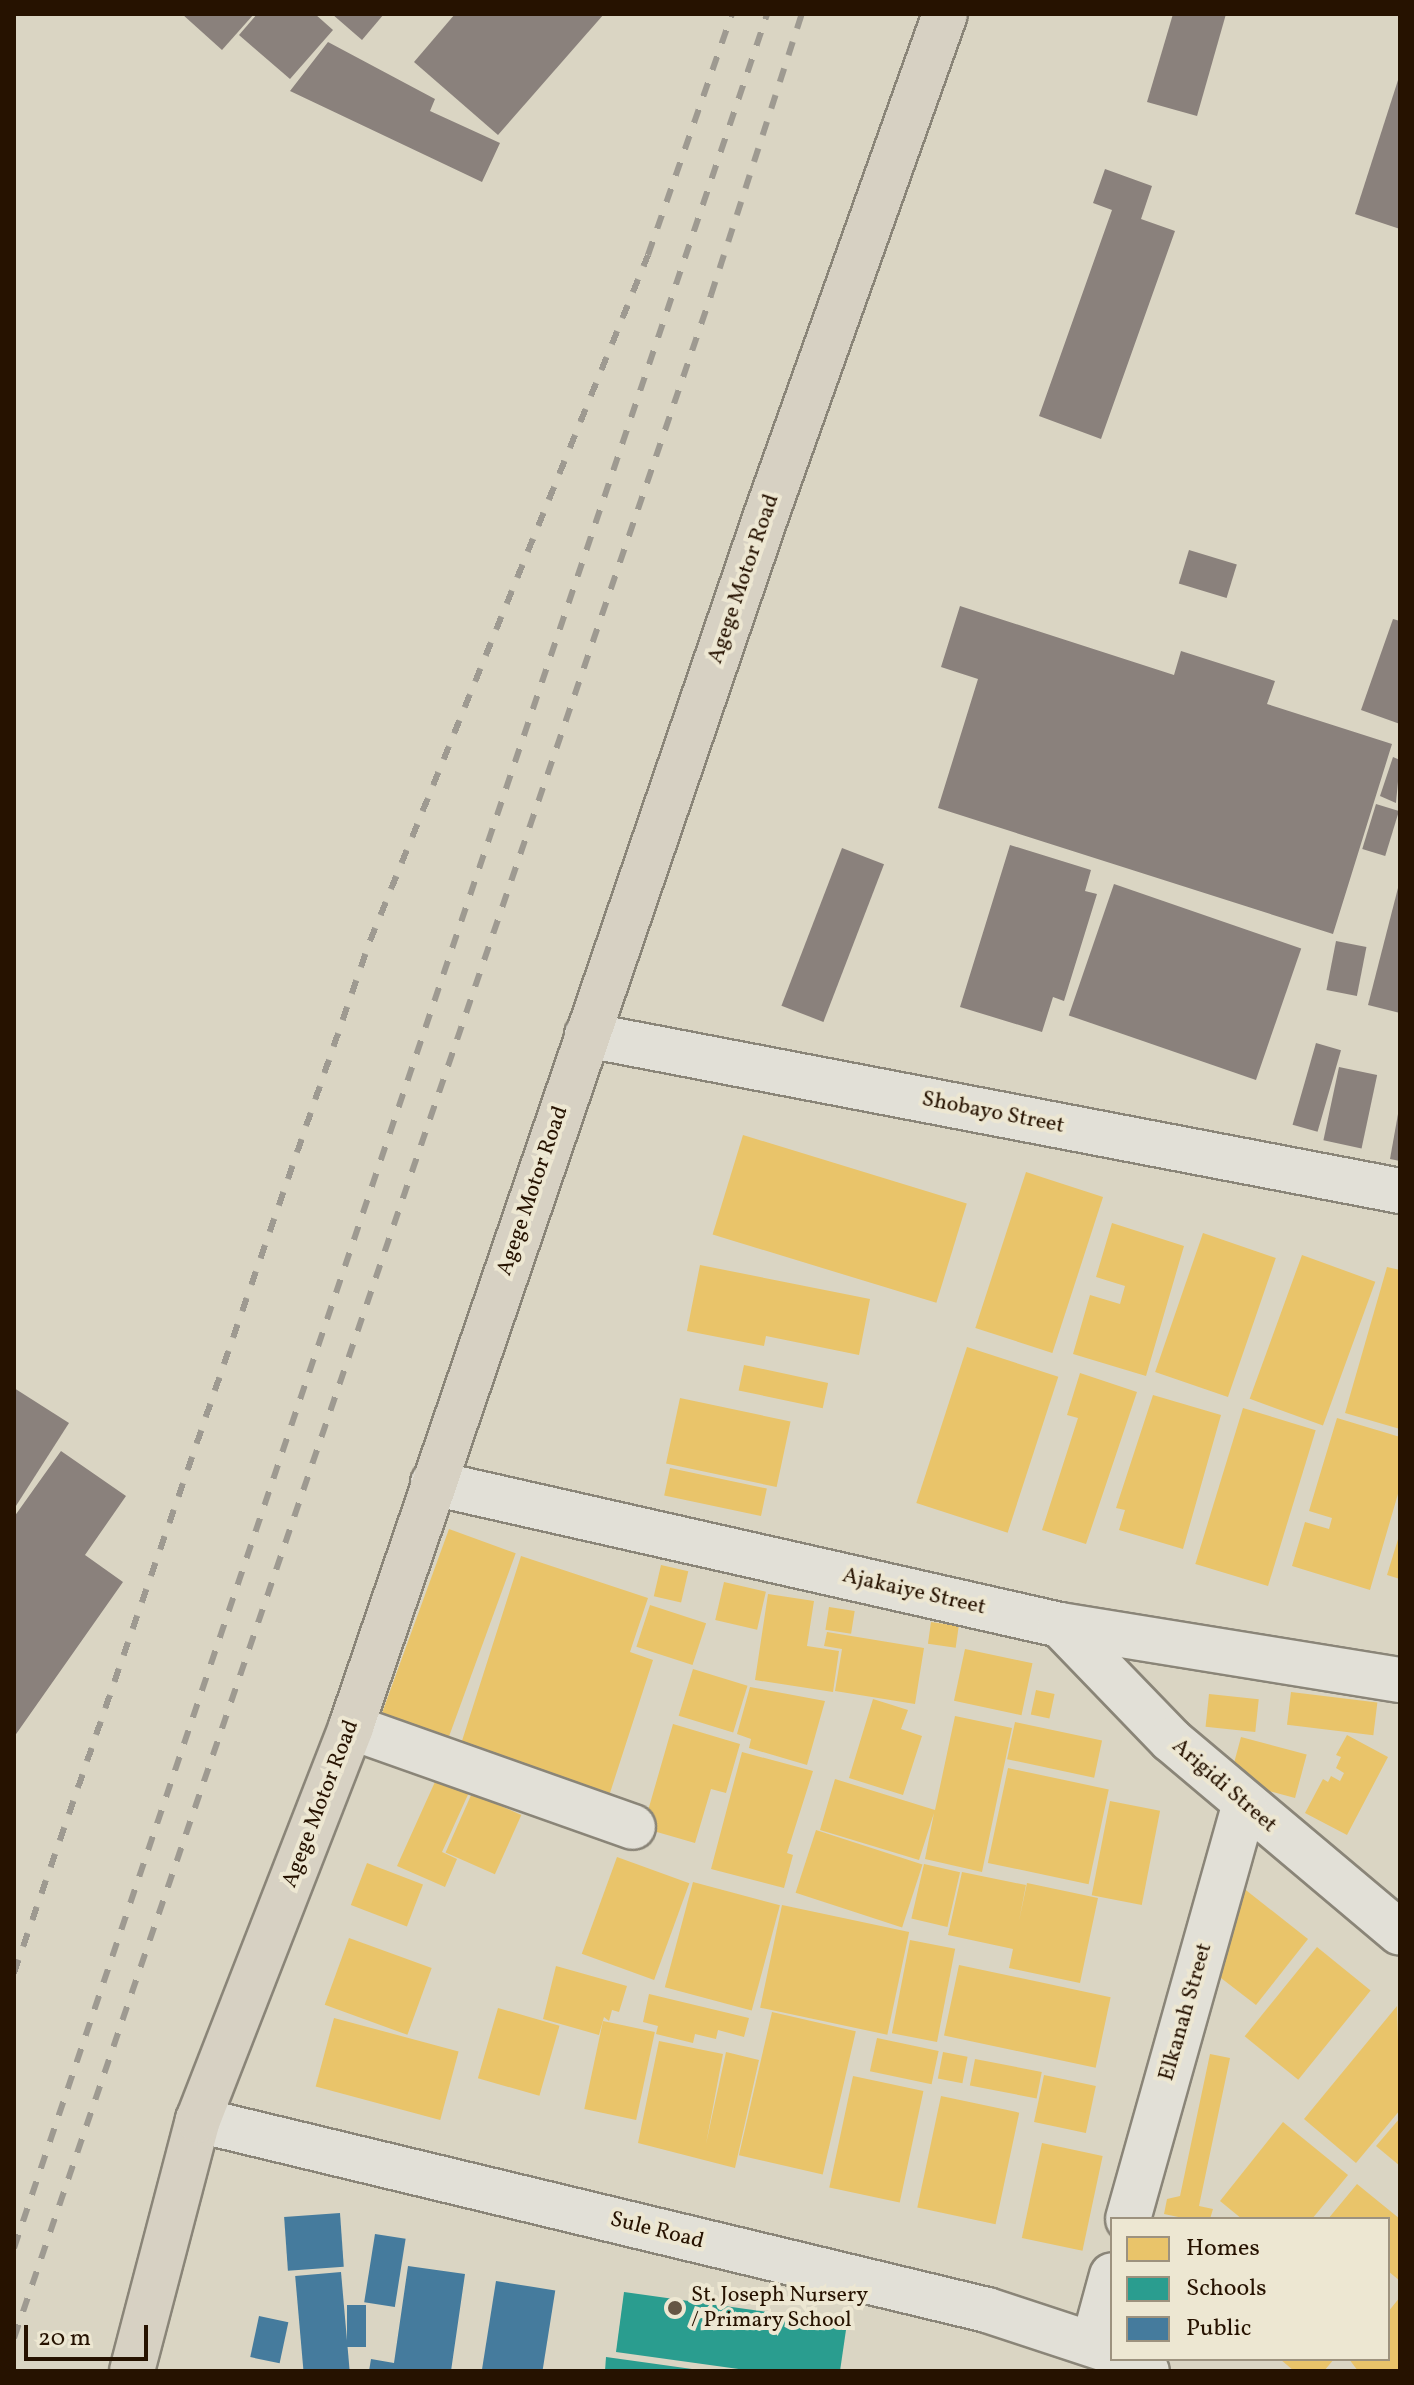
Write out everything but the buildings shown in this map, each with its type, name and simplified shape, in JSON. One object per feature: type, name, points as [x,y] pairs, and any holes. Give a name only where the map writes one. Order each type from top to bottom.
[{"type":"main road","name":"Agege Motor Road","points":[[132,2371],[198,2120],[351,1727],[587,1035],[945,14]]},
{"type":"street","name":"Shobayo Street","points":[[587,1035],[1400,1191]]},
{"type":"street","name":"Ajakaiye Street","points":[[433,1483],[1060,1625],[1400,1680]]},
{"type":"street","name":"Arigidi Street","points":[[1060,1625],[1171,1740],[1244,1805],[1400,1933]]},
{"type":"street","points":[[351,1727],[633,1827]]},
{"type":"street","name":"Elkanah Street","points":[[1129,2217],[1244,1805]]},
{"type":"street","name":"Sule Road","points":[[198,2120],[987,2310],[1110,2351]]},
{"type":"street","name":"Sule Road","points":[[1128,2361],[1147,2371]]},
{"type":"railway","points":[[14,1973],[370,941],[648,255],[732,14]]},
{"type":"railway","points":[[14,2248],[767,14]]},
{"type":"railway","points":[[14,2338],[711,295],[802,14]]},
{"type":"place","name":"St. Joseph Nursery / Primary School","points":[[675,2308]]}]
